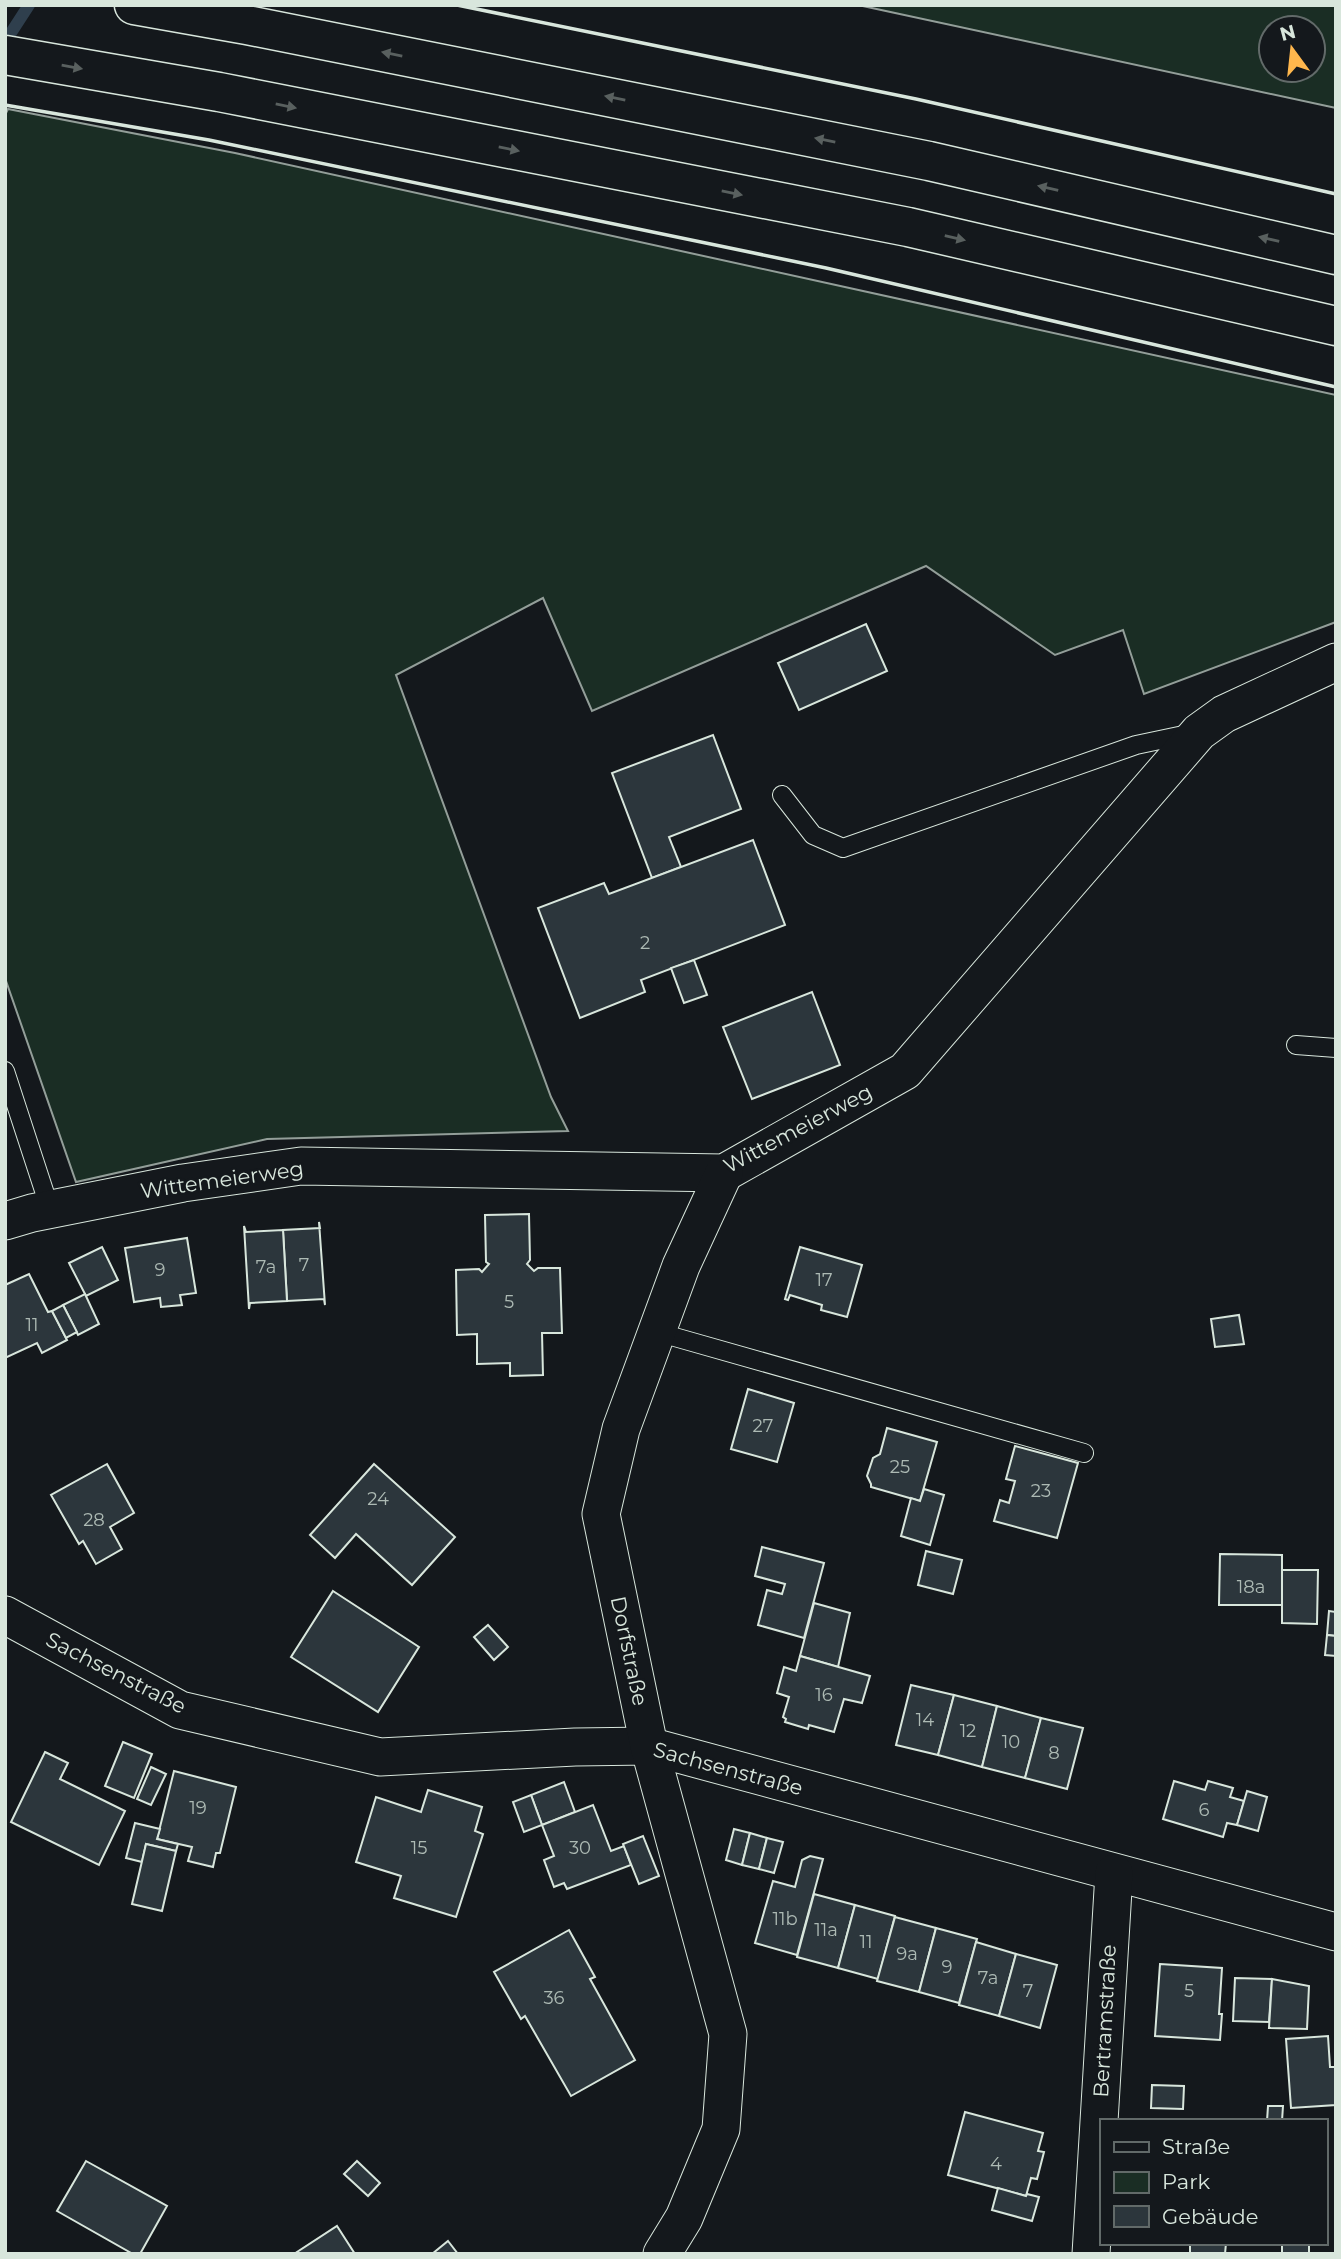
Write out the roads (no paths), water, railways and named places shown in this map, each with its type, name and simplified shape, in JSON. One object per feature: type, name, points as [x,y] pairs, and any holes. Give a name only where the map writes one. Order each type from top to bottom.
[{"type":"highway","points":[[134,5],[247,25],[929,161],[1336,255]]},
{"type":"highway","points":[[5,55],[219,92],[908,227],[1336,326]]},
{"type":"street","name":"Wittemeierweg","points":[[5,1221],[50,1209],[183,1183],[302,1166],[724,1172],[905,1072],[1199,732],[1223,714],[1336,662]]},
{"type":"street","name":"Dorfstraße","points":[[662,2254],[684,2218],[721,2129],[728,2034],[649,1746],[601,1514],[621,1429],[681,1266],[724,1172]]},
{"type":"street","name":"Sachsenstraße","points":[[5,1615],[180,1710],[380,1757],[649,1746],[1336,1932]]},
{"type":"street","name":"Bertramstraße","points":[[1091,2254],[1114,1873]]},
{"type":"lane","points":[[782,795],[813,835],[843,848],[1136,745],[1199,732]]},
{"type":"lane","points":[[1296,1045],[1336,1048]]},
{"type":"lane","points":[[5,1071],[50,1209]]},
{"type":"lane","points":[[657,1332],[1084,1453]]},
{"type":"waterway","points":[[5,42],[29,5]]}]
